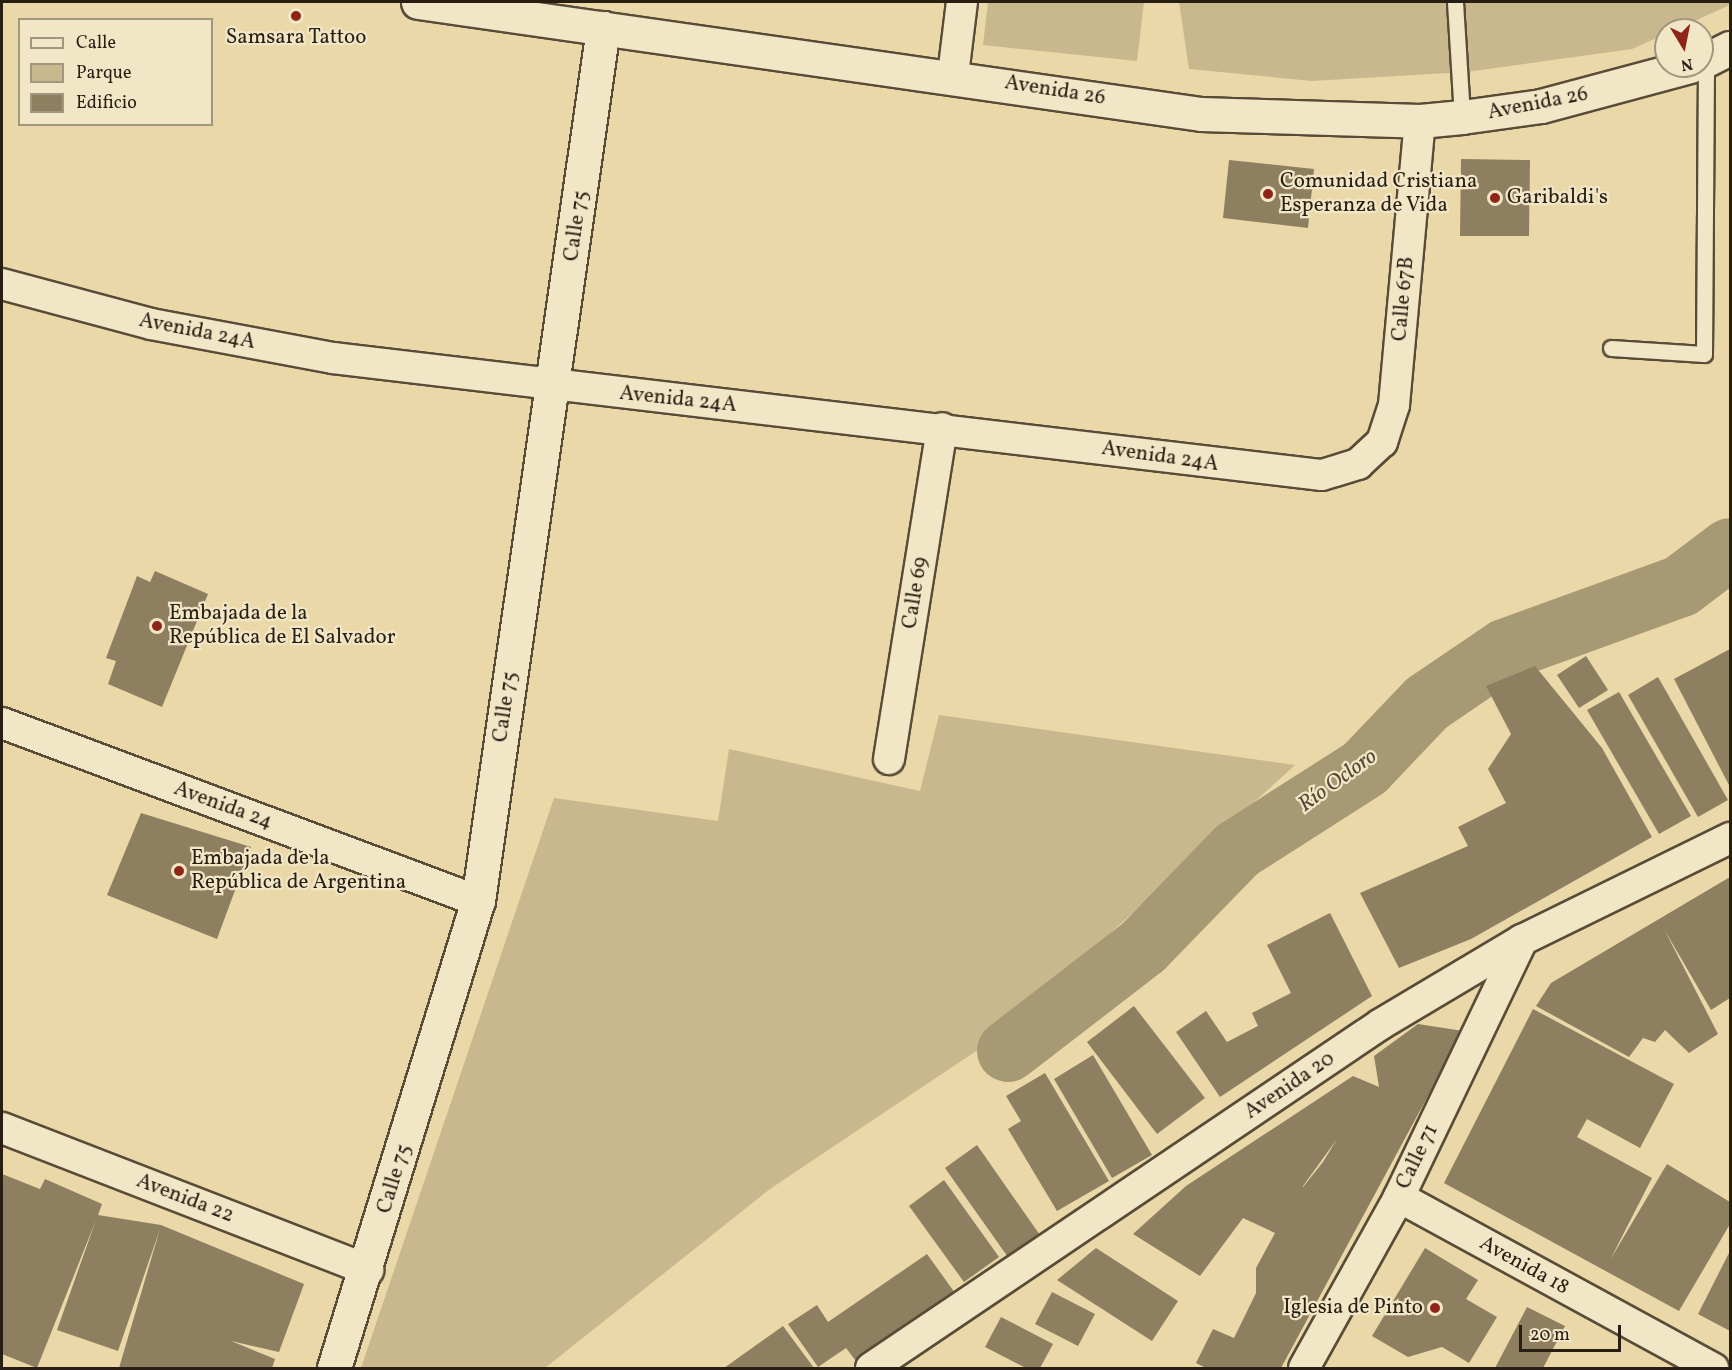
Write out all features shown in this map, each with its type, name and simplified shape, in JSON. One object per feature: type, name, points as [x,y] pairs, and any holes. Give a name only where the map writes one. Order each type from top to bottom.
[{"type":"street","name":"Avenida 26","points":[[418,2],[953,75],[1201,114],[1420,121],[1541,106],[1654,74]]},
{"type":"street","points":[[953,75],[962,2]]},
{"type":"street","name":"Calle 75","points":[[334,1368],[368,1270],[478,901],[555,387],[603,28]]},
{"type":"street","name":"Calle 67B","points":[[1358,464],[1382,442],[1395,405],[1420,121]]},
{"type":"street","name":"Avenida 24A","points":[[2,284],[151,324],[333,358],[555,387],[942,428],[1285,474],[1322,475],[1358,464]]},
{"type":"street","name":"Calle 69","points":[[890,759],[942,428]]},
{"type":"street","name":"Avenida 24","points":[[2,723],[478,901]]},
{"type":"street","name":"Avenida 20","points":[[871,1368],[1381,1024],[1522,940],[1731,838]]},
{"type":"street","name":"Calle 71","points":[[1304,1368],[1399,1197],[1522,940]]},
{"type":"street","name":"Avenida 22","points":[[2,1128],[368,1270]]},
{"type":"street","name":"Avenida 18","points":[[1399,1197],[1713,1368]]},
{"type":"lane","points":[[1455,2],[1462,117]]},
{"type":"lane","points":[[1611,348],[1704,354],[1707,78]]},
{"type":"green space","points":[[988,2],[1144,2],[1137,61],[983,45]]},
{"type":"green space","points":[[1179,2],[1730,2],[1730,5],[1701,18],[1654,18],[1654,39],[1632,49],[1466,72],[1312,81],[1189,69]]},
{"type":"green space","points":[[939,715],[1295,765],[994,1039],[770,1189],[545,1368],[361,1368],[554,798],[718,821],[729,749],[920,791]]},
{"type":"building","name":"Garibaldi's","points":[[1461,159],[1530,160],[1529,236],[1460,236]]},
{"type":"building","name":"Comunidad Cristiana Esperanza de Vida","points":[[1229,160],[1314,169],[1308,228],[1223,218]]},
{"type":"building","name":"Embajada de la República de El Salvador","points":[[155,571],[208,594],[162,707],[108,684],[116,661],[106,658],[137,576],[150,582]]},
{"type":"building","points":[[1730,649],[1730,787],[1674,679]]},
{"type":"building","points":[[1586,656],[1608,690],[1579,708],[1557,675]]},
{"type":"building","points":[[1535,666],[1602,748],[1652,837],[1471,939],[1399,968],[1360,893],[1468,846],[1458,827],[1506,803],[1488,769],[1511,734],[1486,686]]},
{"type":"building","points":[[1658,677],[1728,800],[1698,817],[1628,695]]},
{"type":"building","points":[[1619,692],[1691,816],[1659,834],[1587,710]]},
{"type":"building","name":"Embajada de la República de Argentina","points":[[141,813],[251,847],[217,939],[107,895]]},
{"type":"building","points":[[1730,877],[1730,998],[1711,1010],[1664,929],[1718,1034],[1689,1053],[1665,1030],[1655,1042],[1643,1038],[1629,1057],[1536,1006],[1551,983]]},
{"type":"building","points":[[1330,913],[1372,996],[1220,1097],[1176,1032],[1206,1011],[1227,1042],[1258,1026],[1252,1013],[1291,993],[1267,945]]},
{"type":"building","points":[[1134,1006],[1205,1098],[1157,1134],[1087,1042]]},
{"type":"building","points":[[1533,1009],[1674,1084],[1640,1148],[1587,1119],[1577,1137],[1652,1178],[1610,1260],[1667,1164],[1730,1202],[1730,1224],[1679,1311],[1444,1183]]},
{"type":"building","points":[[1418,1024],[1463,1031],[1281,1368],[1206,1368],[1196,1363],[1213,1329],[1234,1338],[1256,1293],[1256,1268],[1275,1233],[1243,1218],[1200,1276],[1133,1234],[1186,1186],[1353,1076],[1379,1087],[1374,1056]],"holes":[[[1337,1139],[1323,1162],[1303,1187]]]},
{"type":"building","points":[[1093,1055],[1152,1155],[1112,1178],[1054,1079]]},
{"type":"building","points":[[1045,1073],[1109,1181],[1057,1211],[1008,1129],[1021,1121],[1006,1096]]},
{"type":"building","points":[[977,1145],[1042,1238],[1010,1260],[945,1168]]},
{"type":"building","points":[[2,1174],[40,1189],[45,1179],[102,1204],[98,1215],[161,1225],[304,1284],[279,1352],[231,1341],[275,1359],[272,1368],[119,1368],[160,1229],[118,1351],[57,1330],[96,1220],[37,1368],[2,1354]]},
{"type":"building","points":[[944,1180],[999,1257],[964,1282],[909,1206]]},
{"type":"building","points":[[1096,1248],[1178,1301],[1152,1341],[1057,1280]]},
{"type":"building","name":"Iglesia de Pinto","points":[[1425,1248],[1478,1280],[1466,1299],[1497,1317],[1469,1363],[1442,1347],[1408,1357],[1372,1336]]},
{"type":"building","points":[[1730,1251],[1730,1331],[1698,1314]]},
{"type":"building","points":[[927,1254],[955,1293],[856,1361],[846,1348],[818,1367],[788,1324],[817,1305],[828,1322]]},
{"type":"building","points":[[1052,1292],[1095,1314],[1078,1346],[1035,1324]]},
{"type":"building","points":[[1527,1307],[1565,1326],[1543,1368],[1495,1368]]},
{"type":"building","points":[[1001,1317],[1053,1344],[1040,1368],[1026,1368],[985,1347]]},
{"type":"building","points":[[783,1326],[814,1368],[724,1368]]},
{"type":"waterway","name":"Río Ocloro","points":[[1008,1051],[1143,947],[1237,850],[1365,768],[1427,703],[1505,650],[1681,586],[1730,549]]},
{"type":"place","name":"Samsara Tattoo","points":[[296,16]]},
{"type":"place","name":"Comunidad Cristiana Esperanza de Vida","points":[[1268,194]]},
{"type":"place","name":"Garibaldi's","points":[[1495,198]]},
{"type":"place","name":"Embajada de la República de El Salvador","points":[[157,626]]},
{"type":"place","name":"Embajada de la República de Argentina","points":[[179,871]]},
{"type":"place","name":"Iglesia de Pinto","points":[[1435,1308]]}]
